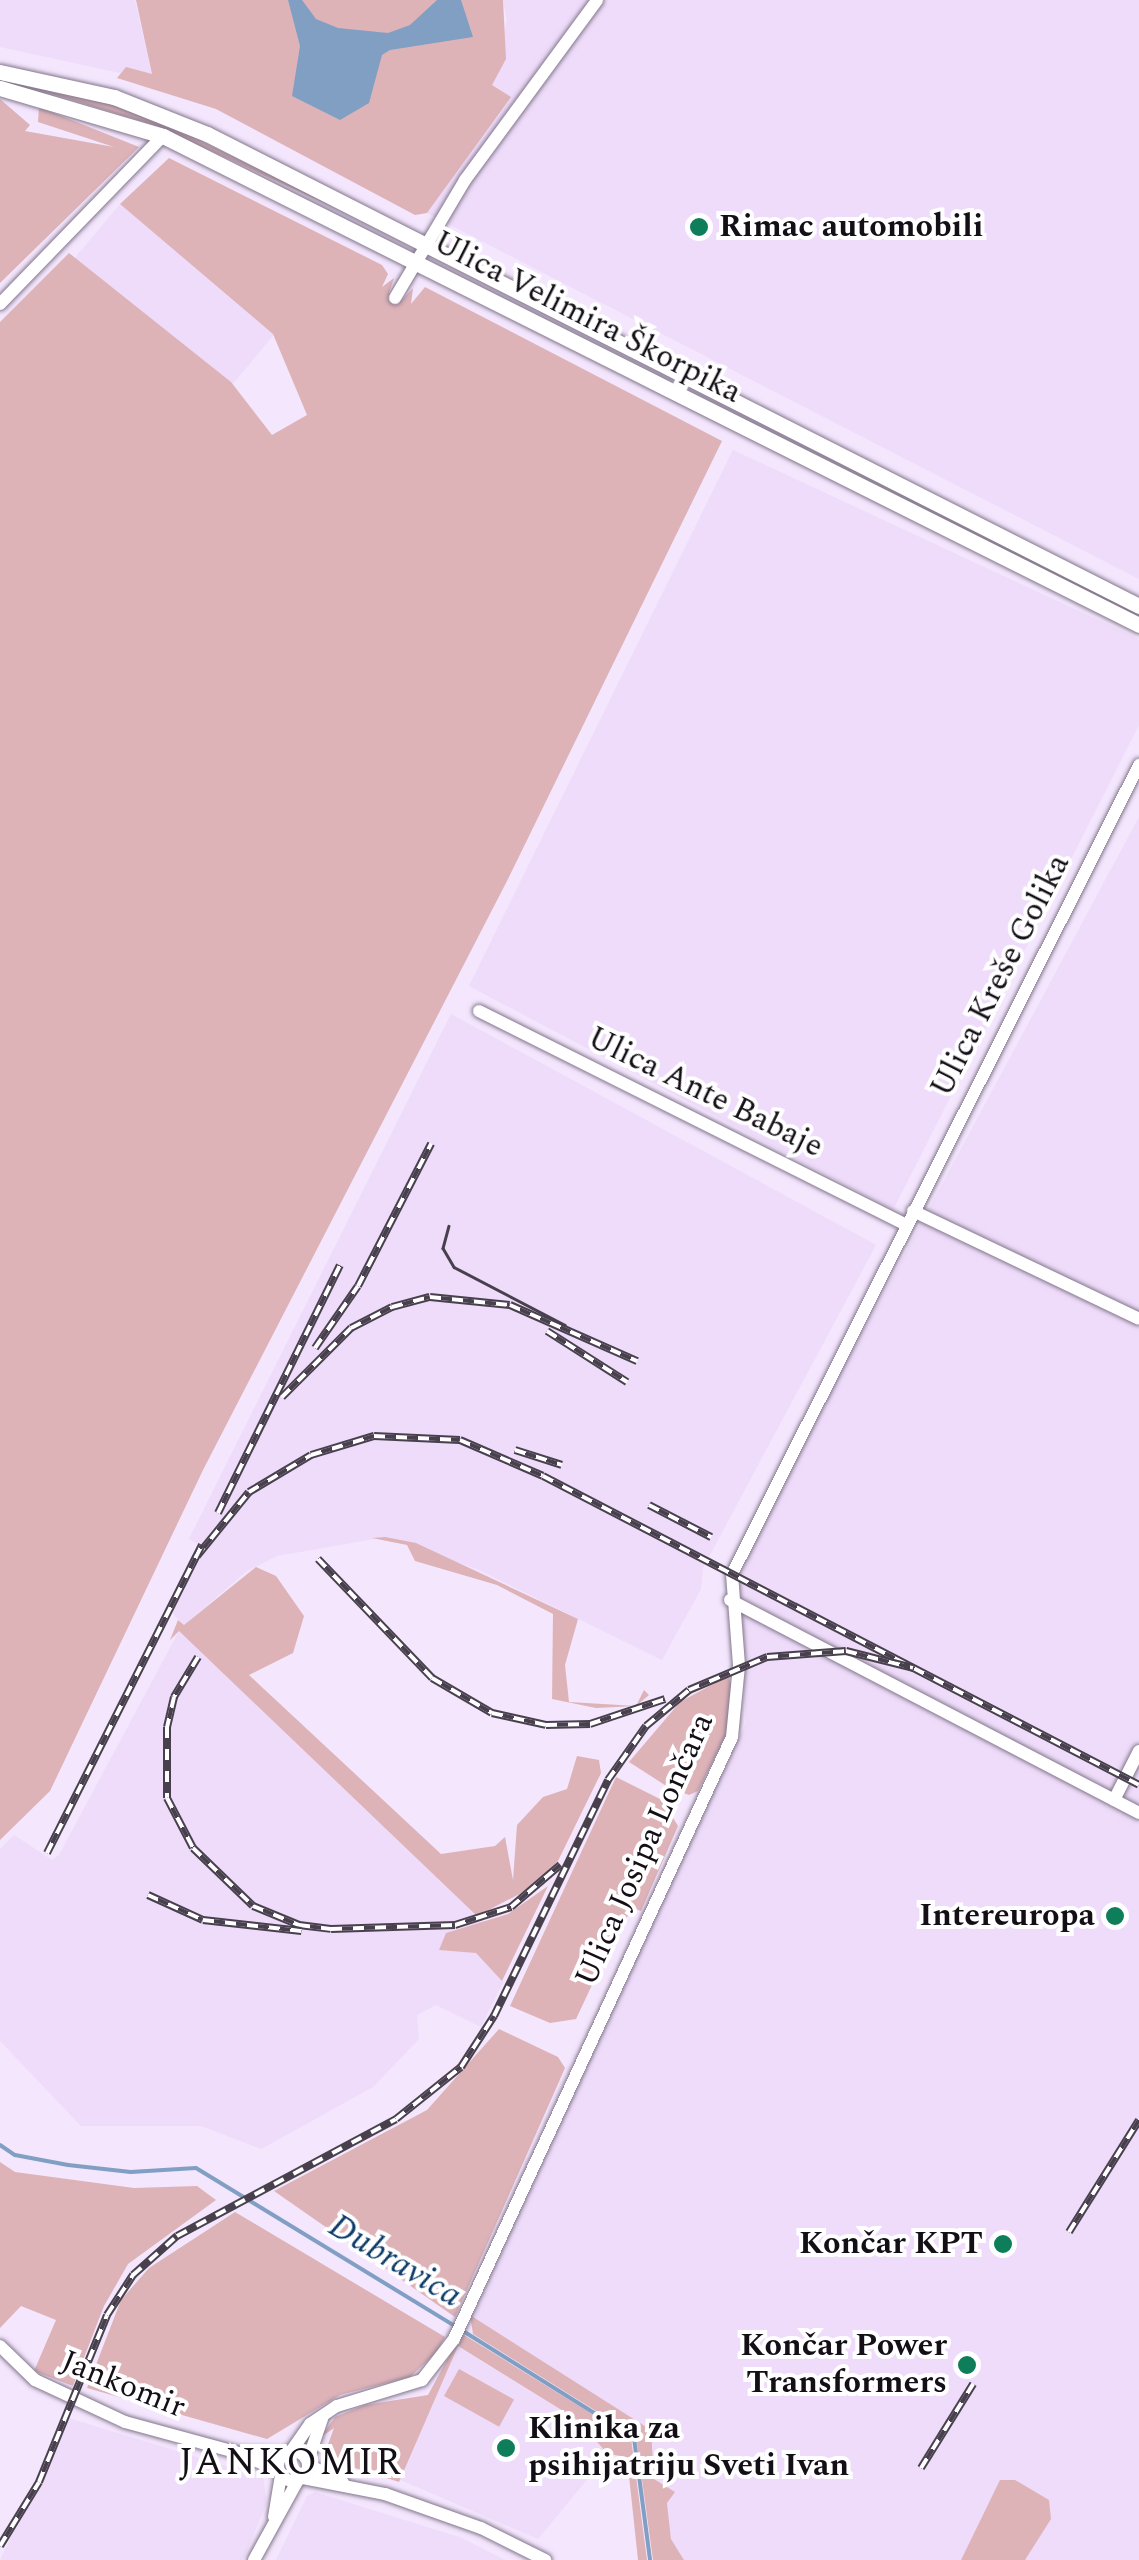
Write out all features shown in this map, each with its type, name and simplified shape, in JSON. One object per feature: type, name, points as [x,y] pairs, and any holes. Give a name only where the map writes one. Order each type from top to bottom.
[{"type":"main road","name":"Ulica Velimira Škorpika","points":[[0,72],[167,116],[1139,606]]},
{"type":"main road","name":"Ulica Velimira Škorpika","points":[[0,88],[163,136],[1139,625]]},
{"type":"street","points":[[394,298],[425,246],[597,0]]},
{"type":"street","points":[[0,304],[163,136]]},
{"type":"street","name":"Ulica Kreše Golika","points":[[730,1600],[732,1574],[748,1537],[1139,766]]},
{"type":"street","name":"Ulica Ante Babaje","points":[[479,1011],[906,1225]]},
{"type":"street","points":[[914,1212],[1139,1318]]},
{"type":"street","points":[[730,1600],[1139,1813]]},
{"type":"street","name":"Ulica Josipa Lončara","points":[[323,2416],[352,2400],[422,2380],[454,2339],[466,2315],[732,1736],[738,1665],[730,1600]]},
{"type":"street","points":[[1114,1800],[1139,1751]]},
{"type":"street","name":"Jankomir","points":[[0,2346],[35,2380],[84,2404],[154,2431],[239,2452],[280,2473],[304,2471]]},
{"type":"street","points":[[273,2519],[280,2473],[288,2452],[323,2416]]},
{"type":"street","points":[[254,2560],[273,2519],[304,2471],[323,2416]]},
{"type":"street","name":"Jankomir","points":[[239,2452],[288,2452]]},
{"type":"street","points":[[288,2452],[304,2471],[481,2528],[544,2560]]},
{"type":"shaded area","points":[[0,0],[135,0],[153,80],[0,47]]},
{"type":"shaded area","points":[[136,0],[503,0],[506,59],[492,85],[511,97],[427,213],[415,215],[216,109],[117,78],[126,67],[152,74]]},
{"type":"shaded area","points":[[503,0],[1139,0],[1139,579],[427,213],[511,97],[492,85],[507,20]]},
{"type":"shaded area","points":[[0,78],[93,98],[168,125],[383,230],[157,126]]},
{"type":"shaded area","points":[[0,99],[30,125],[25,131],[114,147],[38,122],[39,107],[139,147],[0,283]]},
{"type":"shaded area","points":[[169,158],[382,265],[388,274],[382,287],[394,278],[389,293],[402,300],[413,288],[411,304],[425,287],[722,441],[508,879],[203,1470],[50,1791],[0,1840],[0,322],[69,253],[231,382],[272,435],[307,415],[273,334],[120,204]]},
{"type":"shaded area","points":[[120,204],[275,334],[229,388],[74,258]]},
{"type":"shaded area","points":[[733,450],[1139,639],[1139,725],[893,1210],[469,986]]},
{"type":"shaded area","points":[[1139,817],[1139,2560],[684,2560],[671,2539],[667,2502],[674,2492],[654,2479],[651,2430],[470,2315],[746,1723],[735,1570]]},
{"type":"shaded area","points":[[451,1014],[876,1245],[703,1568],[701,1589],[662,1660],[479,1570],[385,1537],[277,1556],[247,1571],[184,1625],[172,1613],[205,1548],[189,1539]]},
{"type":"shaded area","points":[[372,1538],[416,1543],[578,1619],[565,1665],[569,1702],[636,1706],[596,1708],[552,1699],[553,1614],[497,1585],[415,1561],[407,1545]]},
{"type":"shaded area","points":[[256,1567],[276,1576],[304,1616],[293,1653],[249,1675],[441,1854],[495,1846],[505,1837],[513,1880],[517,1825],[543,1797],[567,1789],[577,1756],[599,1760],[601,1773],[558,1861],[529,1889],[477,1916],[179,1631],[170,1640],[178,1620],[184,1625]]},
{"type":"shaded area","points":[[179,1631],[487,1925],[470,1946],[503,1982],[481,2027],[436,2005],[417,2015],[419,2039],[373,2087],[261,2149],[201,2126],[81,2126],[0,2041],[0,1849],[14,1835],[52,1860],[59,1855]]},
{"type":"shaded area","points":[[728,1676],[733,1690],[728,1731],[698,1791],[689,1795],[668,1787],[629,1762],[680,1702]]},
{"type":"shaded area","points":[[616,1777],[662,1800],[678,1826],[641,1911],[633,1908],[616,1934],[576,2019],[550,2023],[510,2006]]},
{"type":"shaded area","points":[[548,1886],[502,1981],[476,1953],[439,1950],[446,1933],[508,1914]]},
{"type":"shaded area","points":[[499,2029],[558,2057],[565,2068],[455,2317],[274,2191],[427,2110]]},
{"type":"shaded area","points":[[0,2162],[15,2172],[134,2188],[197,2186],[216,2200],[128,2264],[104,2306],[73,2386],[34,2371],[56,2320],[21,2306],[0,2328]]},
{"type":"shaded area","points":[[235,2212],[445,2337],[436,2353],[410,2377],[340,2395],[267,2439],[87,2388],[121,2300],[149,2268]]},
{"type":"shaded area","points":[[470,2315],[651,2430],[654,2479],[675,2492],[667,2503],[671,2539],[684,2560],[653,2560],[636,2436],[473,2334]]},
{"type":"shaded area","points":[[464,2335],[631,2438],[647,2560],[638,2560],[627,2457],[608,2454],[597,2442],[602,2435],[458,2346],[399,2482],[330,2460],[326,2450],[334,2428],[321,2437],[335,2417],[365,2405],[428,2395]]},
{"type":"shaded area","name":"Klinika za psihijatriju Sveti Ivan","points":[[457,2346],[603,2436],[597,2442],[608,2454],[538,2539],[398,2479]]},
{"type":"shaded area","points":[[459,2369],[514,2400],[499,2427],[444,2396]]},
{"type":"shaded area","points":[[68,2418],[263,2477],[267,2502],[243,2560],[0,2560]]},
{"type":"shaded area","points":[[1000,2480],[1015,2480],[1049,2500],[1051,2519],[1025,2560],[961,2560]]},
{"type":"shaded area","name":"Klinika za psihijatriju Sveti Ivan","points":[[315,2492],[462,2538],[505,2560],[276,2560],[307,2496]]},
{"type":"water","points":[[288,0],[302,0],[316,19],[338,28],[388,33],[410,25],[437,0],[461,0],[473,37],[390,50],[382,55],[369,103],[340,120],[292,96],[300,46]]},
{"type":"waterway","name":"Dubravica","points":[[0,2145],[15,2155],[68,2165],[131,2172],[196,2168],[455,2326]]},
{"type":"waterway","name":"Dubravica","points":[[463,2331],[634,2438],[650,2560]]},
{"type":"tram line","points":[[449,1226],[443,1248],[454,1267],[565,1325]]},
{"type":"railway","points":[[315,1348],[358,1286],[431,1144]]},
{"type":"railway","points":[[218,1513],[340,1265]]},
{"type":"railway","points":[[282,1397],[351,1328],[392,1307],[430,1297],[510,1305],[637,1361]]},
{"type":"railway","points":[[547,1331],[627,1382]]},
{"type":"railway","points":[[197,1556],[249,1492],[311,1455],[374,1436],[460,1440],[543,1476],[1139,1785]]},
{"type":"railway","points":[[515,1450],[562,1465]]},
{"type":"railway","points":[[649,1505],[711,1537]]},
{"type":"railway","points":[[47,1853],[202,1545]]},
{"type":"railway","points":[[318,1559],[432,1678],[492,1713],[546,1725],[590,1724],[665,1699]]},
{"type":"railway","points":[[0,2546],[39,2482],[107,2315],[133,2275],[177,2236],[396,2119],[461,2067],[494,2016],[608,1780],[646,1726],[689,1690],[767,1657],[846,1651],[913,1668]]},
{"type":"railway","points":[[198,1657],[174,1697],[167,1727],[167,1798],[193,1848],[253,1906],[299,1925],[331,1929],[455,1925],[511,1907],[560,1865]]},
{"type":"railway","points":[[148,1895],[203,1920],[301,1931]]},
{"type":"railway","points":[[1069,2232],[1139,2120]]},
{"type":"railway","points":[[921,2468],[973,2384]]},
{"type":"place","name":"Rimac automobili","points":[[699,227]]},
{"type":"place","name":"Intereuropa","points":[[1115,1916]]},
{"type":"place","name":"Končar KPT","points":[[1003,2244]]},
{"type":"place","name":"Končar Power Transformers","points":[[967,2365]]},
{"type":"place","name":"Klinika za psihijatriju Sveti Ivan","points":[[506,2448]]},
{"type":"district","name":"JANKOMIR","points":[[291,2464]]}]
